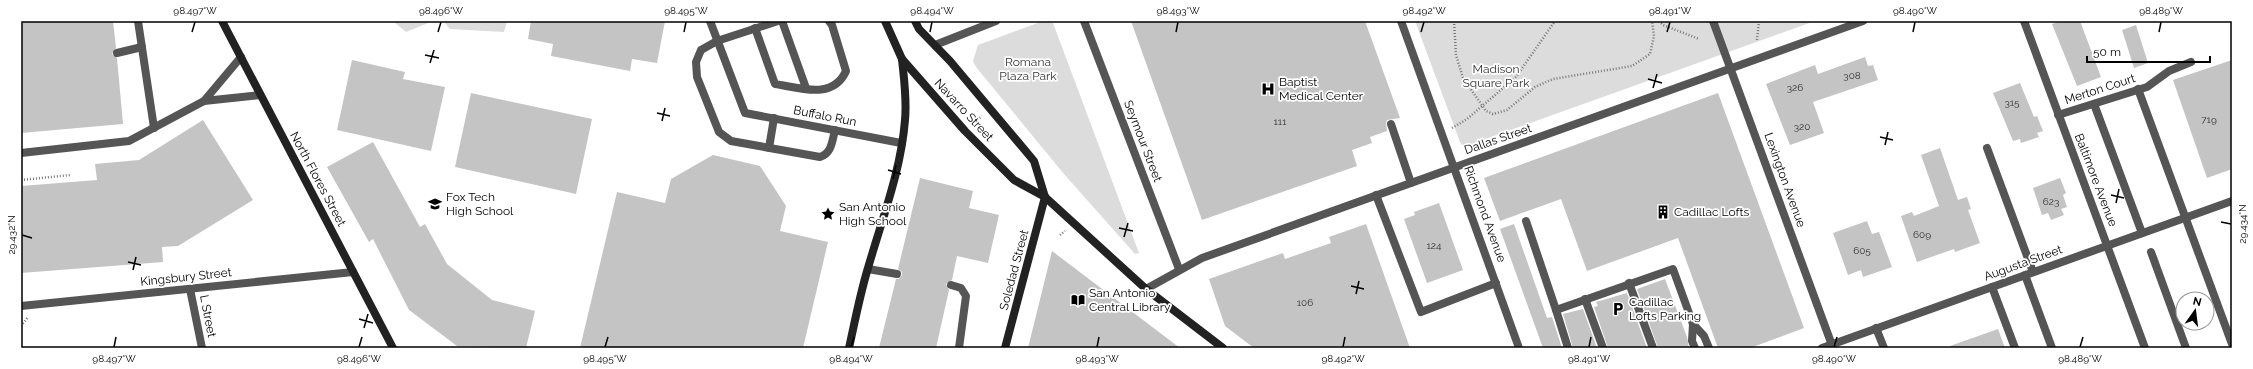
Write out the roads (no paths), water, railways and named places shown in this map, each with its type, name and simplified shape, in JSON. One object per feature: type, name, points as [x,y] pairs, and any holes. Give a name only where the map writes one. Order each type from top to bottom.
[{"type":"main road","name":"Navarro Street","points":[[885,21],[902,59],[965,131],[1014,180],[1046,197],[1146,289],[1223,348]]},
{"type":"main road","name":"Navarro Street","points":[[914,21],[919,29],[935,44],[1034,161],[1046,197]]},
{"type":"main road","name":"North Flores Street","points":[[225,22],[260,95],[393,348]]},
{"type":"main road","points":[[849,348],[868,269],[890,200],[901,143],[905,121],[906,97],[902,59]]},
{"type":"main road","name":"Soledad Street","points":[[1005,348],[1046,197]]},
{"type":"street","points":[[138,21],[154,128]]},
{"type":"street","points":[[710,21],[717,41]]},
{"type":"street","points":[[778,21],[717,41],[701,50],[696,62],[697,77],[718,132],[731,141],[820,157],[826,155],[830,149],[835,130]]},
{"type":"street","points":[[782,21],[806,88]]},
{"type":"street","points":[[754,28],[775,84],[825,91],[842,81],[846,71],[832,25],[829,21]]},
{"type":"street","points":[[935,44],[996,21]]},
{"type":"street","name":"Seymour Street","points":[[1084,21],[1179,269]]},
{"type":"street","name":"Richmond Avenue","points":[[1401,21],[1443,133],[1519,348]]},
{"type":"street","name":"Lexington Avenue","points":[[1713,21],[1832,346]]},
{"type":"street","name":"Dallas Street","points":[[1146,289],[1179,269],[1202,258],[1863,21]]},
{"type":"street","name":"Baltimore Avenue","points":[[2024,21],[2145,348]]},
{"type":"street","name":"Buffalo Run","points":[[717,41],[745,112],[901,143]]},
{"type":"street","points":[[117,53],[142,47]]},
{"type":"street","points":[[21,153],[129,141],[204,101],[241,57]]},
{"type":"street","name":"Merton Court","points":[[2058,116],[2147,87],[2169,71],[2191,62]]},
{"type":"street","points":[[2138,89],[2232,344]]},
{"type":"street","points":[[204,101],[260,95]]},
{"type":"street","points":[[2094,104],[2142,233]]},
{"type":"street","points":[[769,148],[774,118]]},
{"type":"street","points":[[1391,124],[1411,183]]},
{"type":"street","points":[[1987,148],[2029,273],[2052,348]]},
{"type":"street","points":[[1376,195],[1421,312],[1496,283]]},
{"type":"street","name":"Augusta Street","points":[[1822,348],[1832,346],[1876,328],[2232,201]]},
{"type":"street","points":[[1526,221],[1568,348]]},
{"type":"street","points":[[2151,252],[2186,348]]},
{"type":"street","points":[[868,269],[897,274]]},
{"type":"street","points":[[1556,310],[1629,283],[1673,269],[1693,324],[1704,336],[1709,348]]},
{"type":"street","name":"Kingsbury Street","points":[[21,306],[354,272]]},
{"type":"street","points":[[1629,283],[1653,348]]},
{"type":"street","points":[[951,285],[961,288],[966,296],[959,348]]},
{"type":"street","points":[[1992,286],[2015,348]]},
{"type":"street","name":"L Street","points":[[190,289],[202,348]]},
{"type":"street","points":[[1585,299],[1603,348]]},
{"type":"street","points":[[1693,324],[1692,341],[1695,348]]},
{"type":"street","points":[[1876,328],[1884,348]]},
{"type":"place","name":"Baptist Medical Center","points":[[1268,89]]},
{"type":"place","name":"Fox Tech High School","points":[[435,204]]},
{"type":"place","name":"Cadillac Lofts","points":[[1663,212]]},
{"type":"place","name":"San Antonio High School","points":[[828,214]]},
{"type":"place","name":"San Antonio Central Library","points":[[1078,300]]},
{"type":"place","name":"Cadillac Lofts Parking","points":[[1618,309]]},
{"type":"park label","name":"Romana Plaza Park","points":[[1028,69]]},
{"type":"park label","name":"Madison Square Park","points":[[1496,76]]}]
